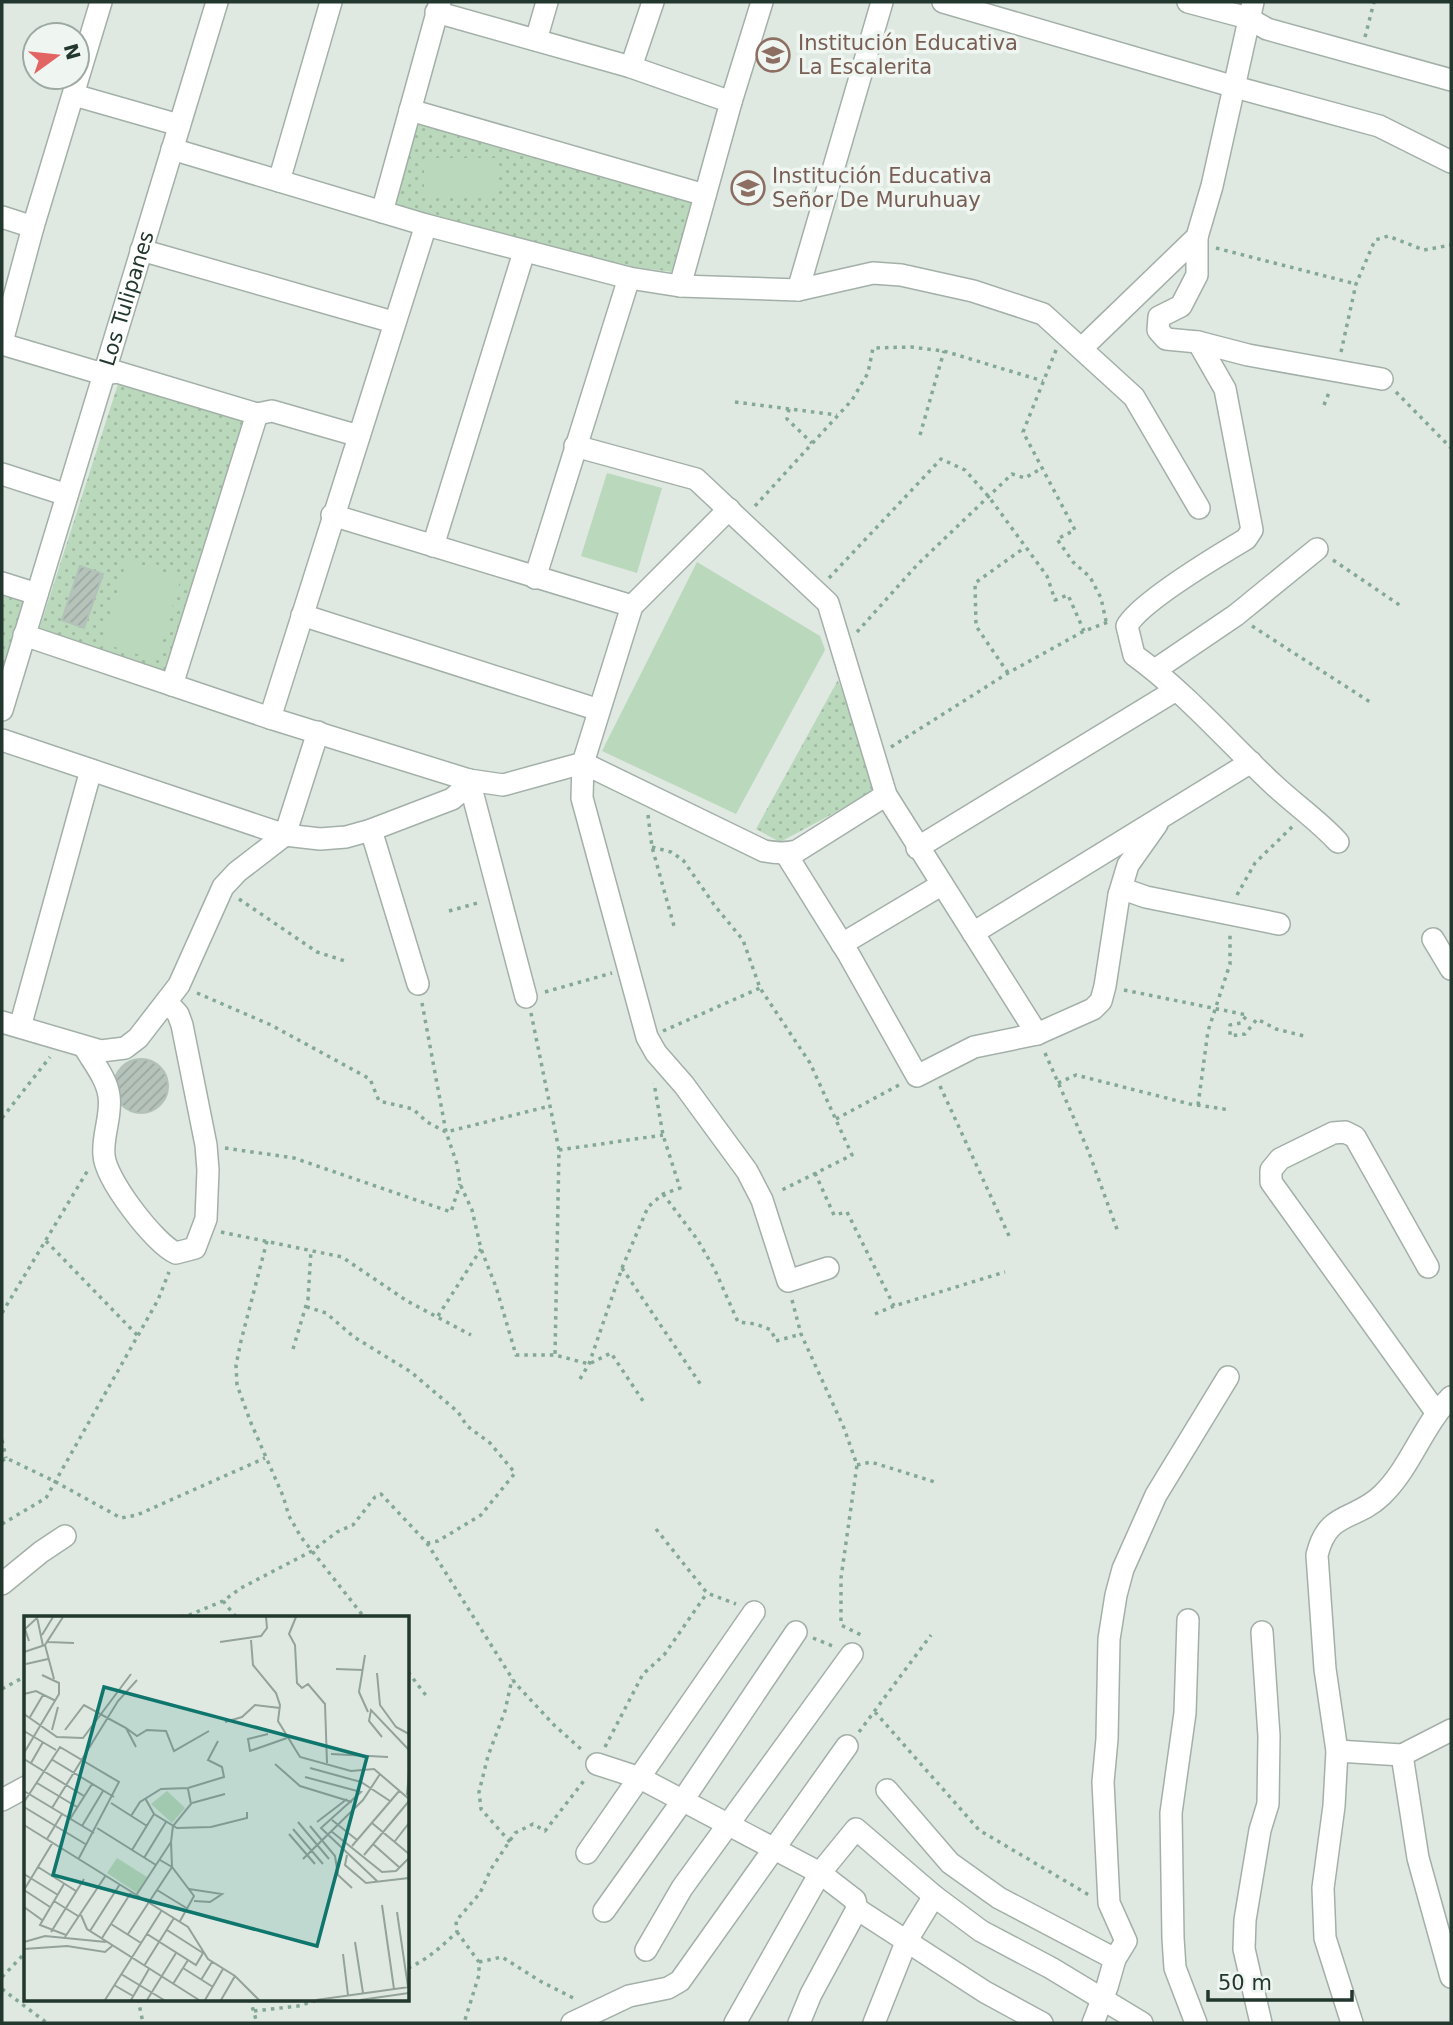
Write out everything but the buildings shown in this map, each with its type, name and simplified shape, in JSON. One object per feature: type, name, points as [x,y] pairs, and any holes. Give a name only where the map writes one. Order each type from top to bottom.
[{"type":"street","points":[[101,2],[33,227],[2,343],[103,374],[117,372],[257,414],[272,411],[359,436]]},
{"type":"street","name":"Los Tulipanes","points":[[2,710],[218,2]]},
{"type":"street","points":[[279,181],[331,2]]},
{"type":"street","points":[[536,40],[547,2]]},
{"type":"street","points":[[631,67],[653,2]]},
{"type":"street","points":[[680,286],[762,2]]},
{"type":"street","points":[[798,290],[881,2]]},
{"type":"street","points":[[943,2],[1379,126],[1451,162]]},
{"type":"street","points":[[1188,2],[1250,10],[1267,29],[1451,80]]},
{"type":"street","points":[[382,212],[438,7],[536,40],[631,67],[731,103]]},
{"type":"street","points":[[1250,10],[1235,87],[1197,240],[1197,275],[1181,306],[1159,317],[1158,330],[1166,339],[1198,342],[1248,355],[1382,379]]},
{"type":"street","points":[[74,95],[179,125]]},
{"type":"street","points":[[410,110],[705,195]]},
{"type":"street","points":[[172,149],[426,225],[629,278],[680,286],[798,290],[873,273],[901,275],[973,291],[1043,314],[1134,397],[1199,508]]},
{"type":"street","points":[[2,217],[33,227]]},
{"type":"street","points":[[271,718],[332,515],[426,225]]},
{"type":"street","points":[[1082,348],[1197,240]]},
{"type":"street","points":[[141,250],[393,322]]},
{"type":"street","points":[[433,546],[524,252]]},
{"type":"street","points":[[535,578],[629,278]]},
{"type":"street","points":[[1198,342],[1225,389],[1252,530],[1246,539],[1116,624],[1134,656],[1155,670],[1306,813],[1321,823],[1338,842]]},
{"type":"street","points":[[173,685],[257,414]]},
{"type":"street","points":[[575,446],[696,479],[828,603],[886,795],[917,848],[1037,1034]]},
{"type":"street","points":[[2,474],[67,495]]},
{"type":"street","points":[[332,515],[632,606]]},
{"type":"street","points":[[735,515],[632,606],[583,763],[582,798],[626,968],[647,1037],[656,1054],[684,1084],[747,1171],[762,1199],[788,1281],[828,1268]]},
{"type":"street","points":[[1155,670],[1236,615],[1317,549]]},
{"type":"street","points":[[2,583],[37,594]]},
{"type":"street","points":[[302,615],[598,710]]},
{"type":"street","points":[[24,635],[446,775],[503,785],[583,763],[764,851],[786,854],[797,851],[886,795]]},
{"type":"street","points":[[917,848],[1176,690]]},
{"type":"street","points":[[91,770],[11,1024],[101,1051],[125,1048],[138,1038],[173,993],[223,887],[237,872],[285,835],[317,732]]},
{"type":"street","points":[[2,740],[285,835],[320,839],[346,837],[372,830],[452,799],[465,789],[469,780]]},
{"type":"street","points":[[973,933],[1251,762]]},
{"type":"street","points":[[469,780],[526,997]]},
{"type":"street","points":[[786,854],[924,1072],[974,1047],[1037,1034],[1093,1009],[1101,1001],[1119,895],[1128,865],[1161,818]]},
{"type":"street","points":[[372,830],[418,984]]},
{"type":"street","points":[[842,944],[941,885]]},
{"type":"street","points":[[1119,895],[1126,890],[1146,897],[1279,924]]},
{"type":"street","points":[[1433,939],[1451,969]]},
{"type":"street","points":[[85,1048],[109,1093],[110,1108],[104,1157],[110,1178],[160,1244],[176,1253],[195,1248],[208,1203],[206,1145],[173,993]]},
{"type":"street","points":[[1352,2023],[1325,1938],[1323,1888],[1334,1806],[1337,1751],[1325,1669],[1317,1555],[1320,1540],[1328,1527],[1380,1497],[1397,1478],[1444,1405],[1271,1182],[1271,1170],[1280,1159],[1333,1133],[1345,1132],[1355,1137],[1428,1267]]},
{"type":"street","points":[[1093,2023],[1115,1959],[1126,1941],[1109,1903],[1103,1782],[1107,1739],[1109,1639],[1116,1595],[1123,1569],[1156,1495],[1228,1377]]},
{"type":"street","points":[[2,1584],[65,1536]]},
{"type":"street","points":[[587,1853],[754,1612]]},
{"type":"street","points":[[1188,1620],[1185,1713],[1171,1813],[1173,1938],[1175,1968],[1196,2023]]},
{"type":"street","points":[[604,1911],[683,1800],[796,1632]]},
{"type":"street","points":[[1261,2023],[1244,1949],[1245,1920],[1260,1830],[1268,1804],[1269,1736],[1262,1632]]},
{"type":"street","points":[[646,1950],[682,1888],[852,1654]]},
{"type":"street","points":[[1337,1751],[1402,1755],[1451,1730]]},
{"type":"street","points":[[572,2023],[629,1996],[668,1989],[680,1981],[847,1746]]},
{"type":"street","points":[[1402,1755],[1418,1858],[1451,1978]]},
{"type":"street","points":[[597,1764],[640,1778],[683,1800],[820,1873],[855,1900],[857,1909],[811,1994],[799,2023]]},
{"type":"street","points":[[2,1800],[24,1788]]},
{"type":"street","points":[[887,1790],[950,1863],[999,1898],[1115,1959]]},
{"type":"street","points":[[735,2023],[820,1873],[856,1829],[934,1896],[981,1931],[1051,1968],[1142,2023]]},
{"type":"street","points":[[874,2023],[907,1940],[934,1896]]},
{"type":"street","points":[[857,1909],[985,1992],[1042,2023]]},
{"type":"path","points":[[1360,54],[1374,2]]},
{"type":"path","points":[[1324,405],[1337,371],[1356,284],[1375,240],[1388,236],[1424,250],[1451,245]]},
{"type":"path","points":[[1197,240],[1356,284]]},
{"type":"path","points":[[874,757],[1008,673],[1084,631],[1116,624],[1090,577],[1073,562],[1057,539],[1075,530],[1023,432],[1063,331]]},
{"type":"path","points":[[735,515],[812,443],[852,400],[868,373],[873,348],[911,347],[944,351],[1044,381]]},
{"type":"path","points":[[920,435],[944,351]]},
{"type":"path","points":[[1382,379],[1451,448]]},
{"type":"path","points":[[735,402],[838,415]]},
{"type":"path","points":[[789,410],[787,419],[812,443]]},
{"type":"path","points":[[816,593],[941,459],[965,470],[989,497],[1047,576],[1055,600],[1068,595],[1084,631]]},
{"type":"path","points":[[841,649],[917,565],[1013,474],[1025,478],[1042,468]]},
{"type":"path","points":[[1008,673],[976,626],[975,583],[1024,547]]},
{"type":"path","points":[[1317,549],[1401,606]]},
{"type":"path","points":[[1236,615],[1370,702]]},
{"type":"path","points":[[644,792],[652,848],[674,926]]},
{"type":"path","points":[[1198,1105],[1208,1031],[1230,964],[1229,913],[1255,863],[1306,813]]},
{"type":"path","points":[[652,848],[671,852],[683,860],[743,940],[761,988],[810,1063],[852,1155],[762,1199]]},
{"type":"path","points":[[223,887],[317,952],[345,961]]},
{"type":"path","points":[[449,911],[500,896]]},
{"type":"path","points":[[555,1354],[559,1150],[526,997],[626,968]]},
{"type":"path","points":[[418,984],[446,1132],[457,1164],[460,1184],[472,1210],[481,1249],[496,1287],[516,1355],[555,1354],[589,1364],[611,1353],[643,1401]]},
{"type":"path","points":[[1105,986],[1247,1015],[1241,1023],[1230,1025],[1230,1036],[1245,1034],[1257,1019],[1276,1029],[1308,1037]]},
{"type":"path","points":[[647,1037],[697,1018],[761,988]]},
{"type":"path","points":[[173,993],[271,1025],[370,1079],[379,1101],[412,1109],[446,1132],[550,1106]]},
{"type":"path","points":[[1037,1034],[1088,1150],[1118,1232]]},
{"type":"path","points":[[2,1118],[63,1040]]},
{"type":"path","points":[[836,1119],[924,1072],[1010,1238]]},
{"type":"path","points":[[580,1379],[589,1364],[622,1268],[648,1207],[663,1194],[680,1188],[663,1135],[653,1074]]},
{"type":"path","points":[[1058,1083],[1076,1075],[1198,1105],[1230,1110]]},
{"type":"path","points":[[2,1104],[10,1106]]},
{"type":"path","points":[[559,1150],[663,1135]]},
{"type":"path","points":[[2,1313],[82,1183],[105,1137]]},
{"type":"path","points":[[206,1145],[294,1158],[451,1212],[460,1184]]},
{"type":"path","points":[[815,1173],[834,1215],[847,1212],[894,1306]]},
{"type":"path","points":[[663,1194],[697,1239],[714,1268],[738,1322],[756,1324],[771,1330],[776,1342],[801,1334]]},
{"type":"path","points":[[202,1229],[342,1257],[407,1301],[471,1335]]},
{"type":"path","points":[[46,1241],[138,1336]]},
{"type":"path","points":[[267,1241],[236,1365],[237,1385],[289,1516],[312,1551],[363,1616]]},
{"type":"path","points":[[438,1316],[481,1249]]},
{"type":"path","points":[[293,1349],[307,1307],[310,1250]]},
{"type":"path","points":[[2,1524],[46,1498],[158,1300],[176,1253]]},
{"type":"path","points":[[622,1268],[701,1385]]},
{"type":"path","points":[[875,1314],[1005,1272]]},
{"type":"path","points":[[788,1281],[801,1334],[844,1428],[857,1465],[841,1578],[841,1625],[862,1635],[863,1639],[852,1654]]},
{"type":"path","points":[[307,1307],[326,1313],[354,1337],[411,1372],[458,1412],[467,1426],[490,1443],[515,1473],[481,1515],[438,1541],[427,1543]]},
{"type":"path","points":[[2,1440],[4,1460],[54,1481],[121,1518],[137,1515],[265,1458]]},
{"type":"path","points":[[857,1465],[871,1462],[935,1482]]},
{"type":"path","points":[[187,1616],[223,1601],[241,1588],[312,1551],[337,1532],[353,1525],[375,1497],[381,1494],[427,1543],[512,1679],[554,1725],[597,1764]]},
{"type":"path","points":[[464,2023],[479,1975],[479,1962],[457,1932],[456,1921],[480,1893],[491,1869],[514,1833],[533,1824],[545,1831],[597,1764],[643,1674],[664,1656],[707,1593]]},
{"type":"path","points":[[223,1601],[235,1616]]},
{"type":"path","points":[[847,1746],[931,1635]]},
{"type":"path","points":[[410,1675],[428,1698]]},
{"type":"path","points":[[2,1689],[24,1677]]},
{"type":"path","points":[[510,1842],[481,1809],[479,1792],[488,1756],[505,1711],[512,1679]]},
{"type":"path","points":[[875,1712],[979,1830],[1097,1900],[1109,1903]]},
{"type":"path","points":[[410,1967],[443,1945],[457,1932]]},
{"type":"path","points":[[2,1977],[24,1954]]},
{"type":"path","points":[[479,1962],[502,1957],[540,1981],[598,2011]]},
{"type":"path","points":[[2,1989],[47,2023]]},
{"type":"path","points":[[138,2000],[143,2023]]},
{"type":"path","points":[[250,2000],[257,2023]]},
{"type":"path","points":[[254,2011],[298,2006],[318,2000]]},
{"type":"green space","points":[[413,119],[700,202],[681,273],[596,262],[391,205]]},
{"type":"green space","points":[[424,158],[495,158],[495,197],[424,198]]},
{"type":"green space","points":[[119,381],[249,422],[170,674],[38,633]]},
{"type":"green space","points":[[607,473],[662,488],[637,573],[581,556]]},
{"type":"green space","points":[[127,560],[181,578],[156,660],[102,643]]},
{"type":"green space","points":[[697,562],[820,636],[825,650],[736,814],[602,751]]},
{"type":"green space","points":[[2,588],[27,595],[2,671]]},
{"type":"green space","points":[[838,680],[879,789],[780,842],[756,829]]},
{"type":"place","name":"Institución Educativa La Escalerita","points":[[773,55]]},
{"type":"place","name":"Institución Educativa Señor De Muruhuay","points":[[748,188]]}]
